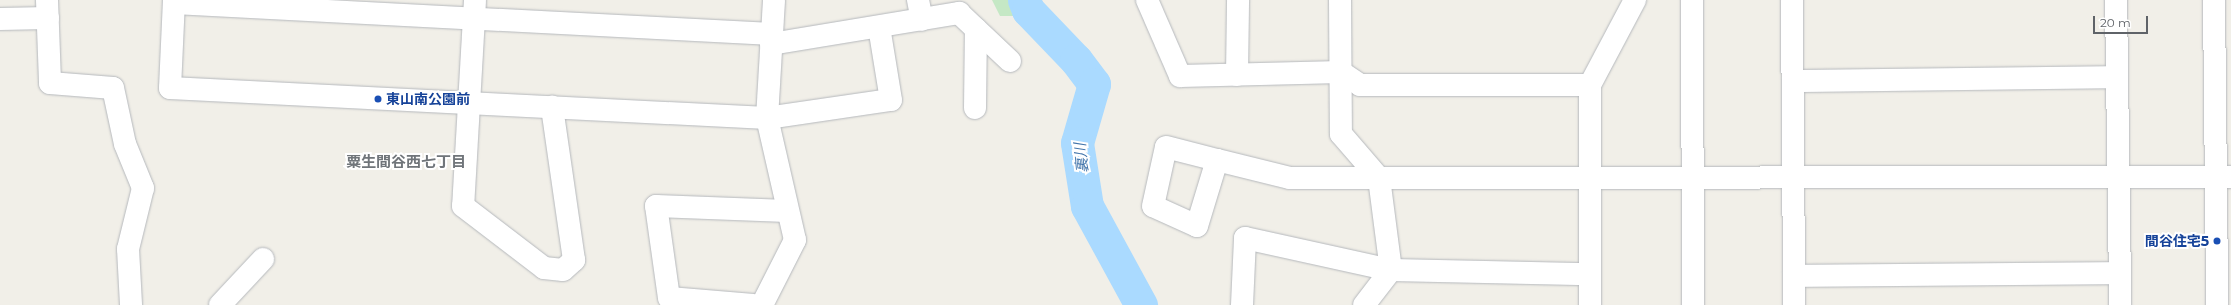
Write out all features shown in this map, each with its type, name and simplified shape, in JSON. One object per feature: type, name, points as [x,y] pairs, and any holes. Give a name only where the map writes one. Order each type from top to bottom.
[{"type":"street","points":[[762,305],[794,240],[767,118],[774,0]]},
{"type":"street","points":[[1146,0],[1180,76],[1341,72],[1360,85],[1590,85]]},
{"type":"street","points":[[1238,0],[1238,75]]},
{"type":"street","points":[[1340,0],[1341,134],[1379,178],[1391,270],[1364,305]]},
{"type":"street","points":[[1590,305],[1590,85],[1635,0]]},
{"type":"street","points":[[1692,0],[1693,305]]},
{"type":"street","points":[[1792,0],[1794,305]]},
{"type":"street","points":[[2116,0],[2120,305]]},
{"type":"street","points":[[2214,0],[2223,177],[2217,305]]},
{"type":"street","points":[[879,27],[891,100],[767,118],[170,88],[174,1],[474,9],[771,39],[879,27],[920,10],[959,13],[1010,61]]},
{"type":"street","points":[[0,18],[48,9],[50,83],[113,88],[125,144],[144,188],[128,249],[132,305]]},
{"type":"street","points":[[474,9],[464,206],[544,268],[563,270],[574,260],[552,107]]},
{"type":"street","points":[[975,108],[976,29]]},
{"type":"street","points":[[1793,81],[2117,77]]},
{"type":"street","points":[[1217,160],[1290,178],[2223,177]]},
{"type":"street","points":[[753,305],[668,298],[656,206],[788,211]]},
{"type":"street","points":[[1242,305],[1244,238],[1391,270],[1590,274]]},
{"type":"street","points":[[220,305],[263,259]]},
{"type":"street","points":[[1794,276],[2120,273]]},
{"type":"green space","points":[[992,0],[1014,0],[1020,16],[1000,16]]},
{"type":"waterway","name":"裏川","points":[[1024,0],[1028,10],[1076,60],[1094,84],[1077,143],[1087,206],[1141,305]]},
{"type":"place","name":"東山南公園前","points":[[378,99]]},
{"type":"place","name":"間谷住宅5","points":[[2217,241]]},
{"type":"district","name":"粟生間谷西七丁目","points":[[406,162]]}]
